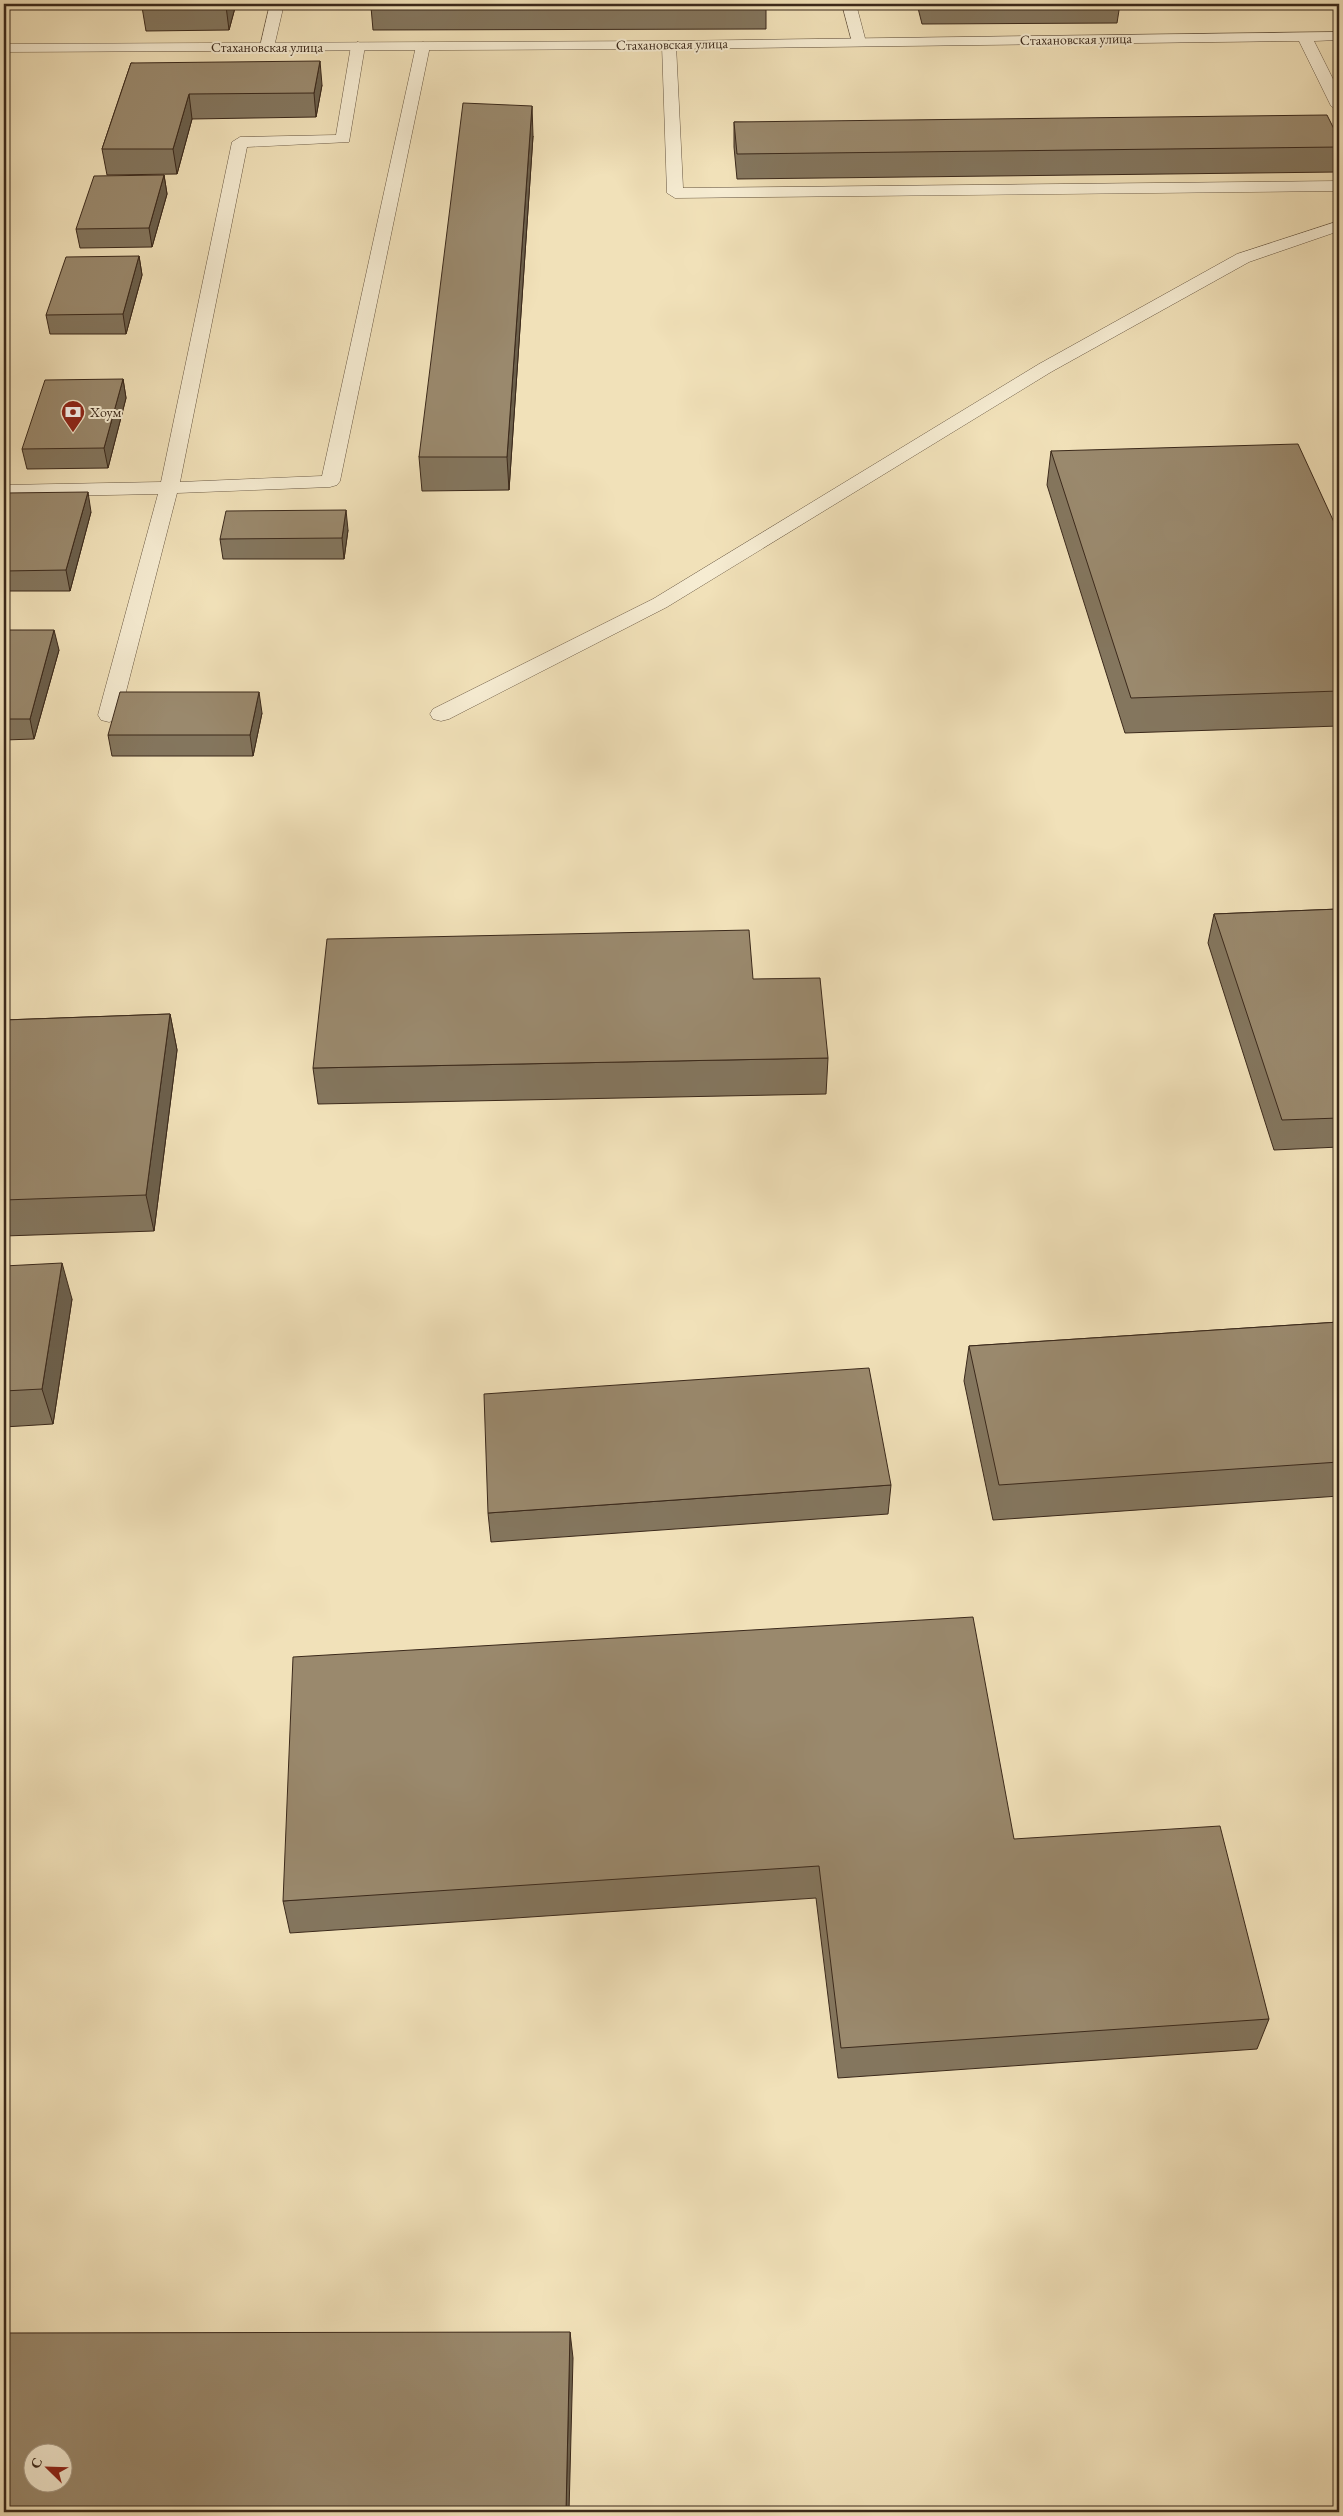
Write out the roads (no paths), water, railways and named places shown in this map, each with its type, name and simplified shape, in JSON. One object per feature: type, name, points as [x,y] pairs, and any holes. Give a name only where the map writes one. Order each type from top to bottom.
[{"type":"street","points":[[267,47],[277,4]]},
{"type":"street","points":[[849,4],[859,42]]},
{"type":"street","points":[[1304,36],[1339,106]]},
{"type":"street","name":"Стахановская улица","points":[[4,48],[669,45],[1339,36]]},
{"type":"street","points":[[669,45],[675,193],[1339,186]]},
{"type":"street","points":[[109,714],[169,488],[240,142],[343,139],[358,46]]},
{"type":"street","points":[[4,491],[169,488],[330,481],[423,46]]},
{"type":"street","points":[[441,714],[660,603],[1045,368],[1243,258],[1339,226]]},
{"type":"place","name":"Хоум","points":[[73,433]]}]
